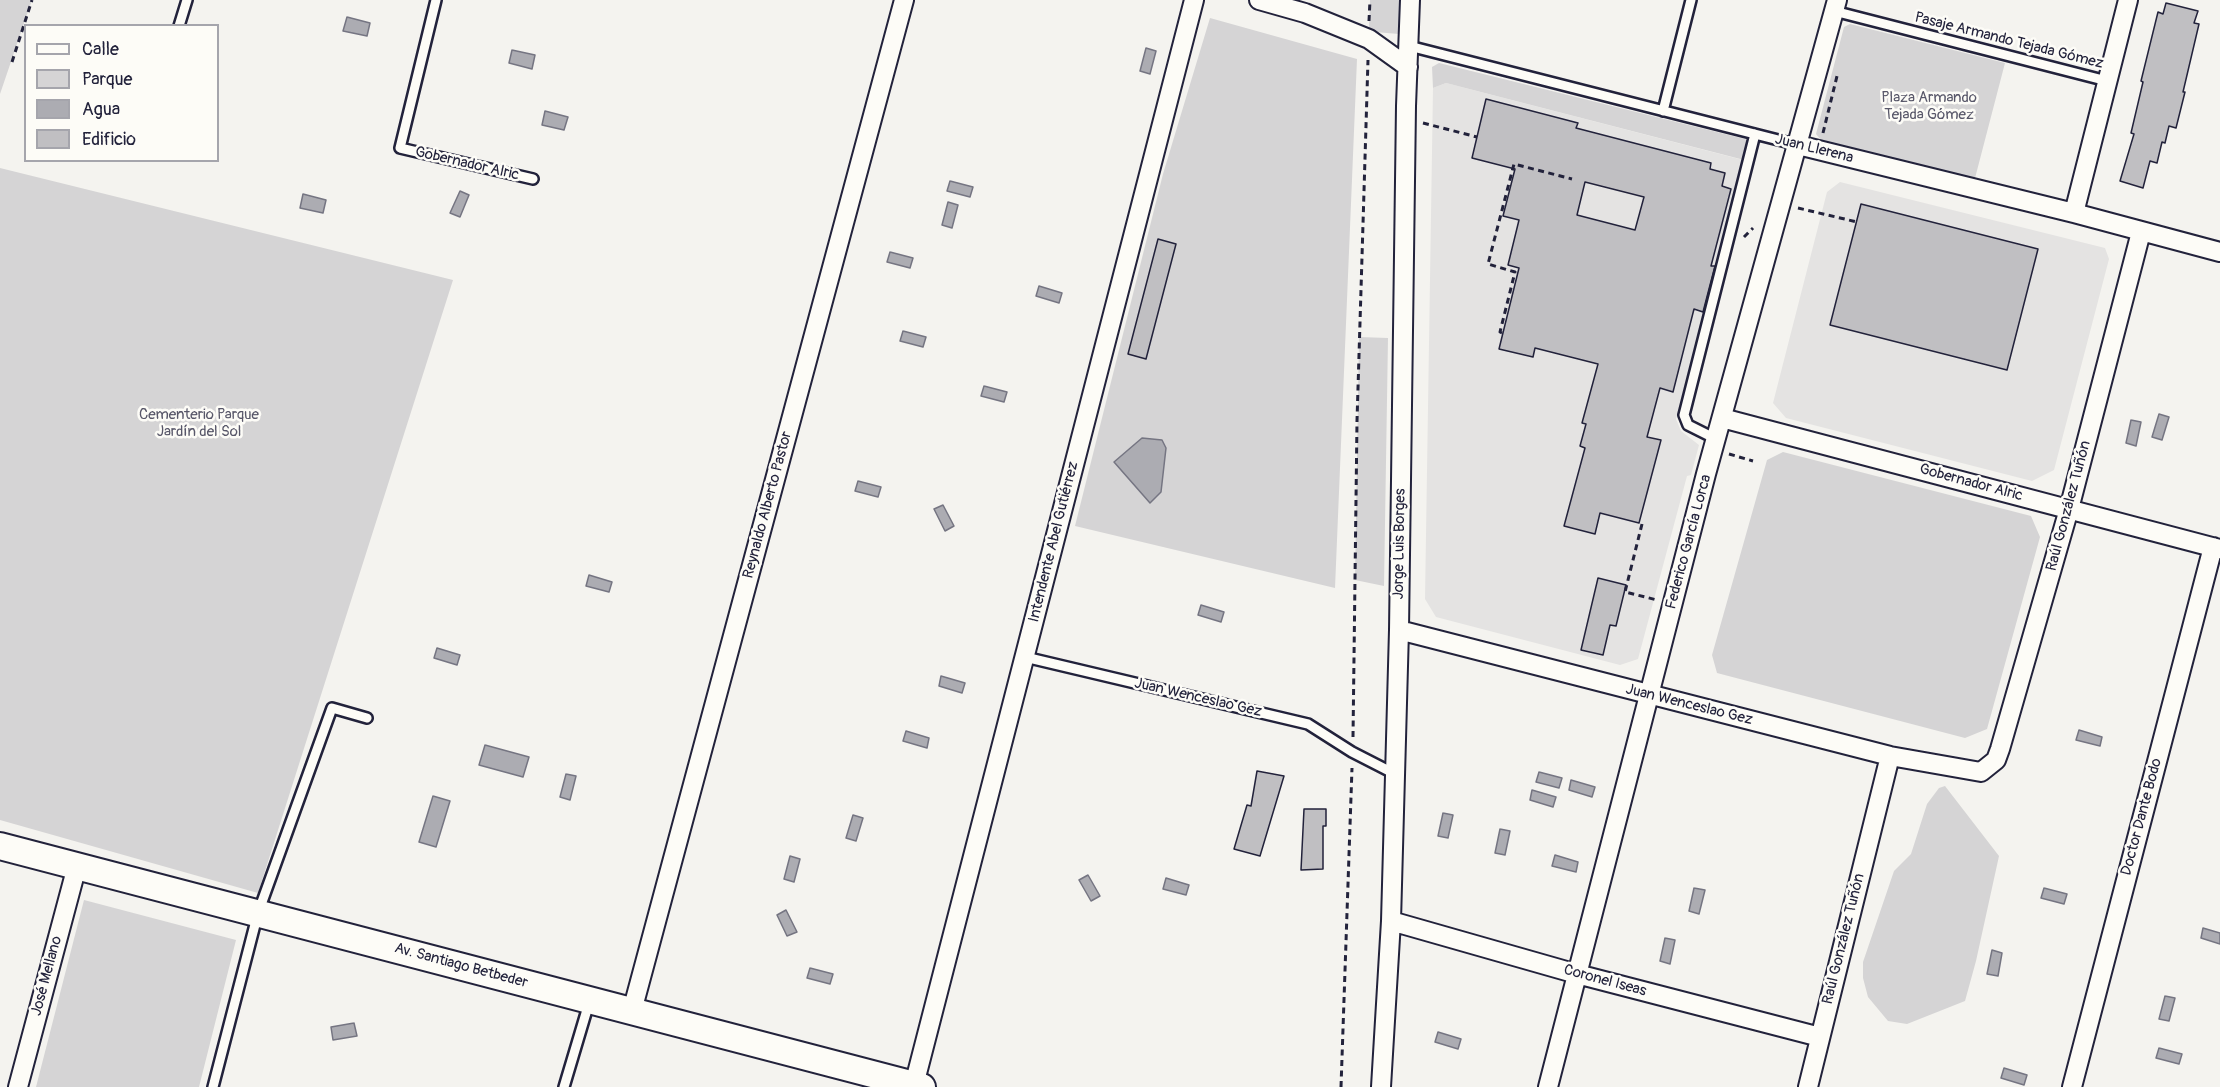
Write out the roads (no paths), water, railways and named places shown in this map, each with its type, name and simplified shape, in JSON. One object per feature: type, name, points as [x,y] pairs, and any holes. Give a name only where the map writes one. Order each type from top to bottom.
[{"type":"main road","name":"Av. Santiago Betbeder","points":[[0,846],[632,1011],[875,1081],[918,1086]]},
{"type":"street","name":"Reynaldo Alberto Pastor","points":[[632,1011],[904,0]]},
{"type":"street","name":"Intendente Abel Gutiérrez","points":[[918,1086],[1025,657],[1194,0]]},
{"type":"street","points":[[1259,0],[1305,13],[1368,39],[1408,67]]},
{"type":"street","name":"Jorge Luis Borges","points":[[1382,1087],[1391,921],[1399,630],[1410,0]]},
{"type":"street","points":[[2074,213],[2128,0]]},
{"type":"street","name":"Federico García Lorca","points":[[1548,1087],[1672,604],[1835,5]]},
{"type":"street","name":"Juan Llerena","points":[[1798,145],[2074,213],[2220,252]]},
{"type":"street","name":"Raúl González Tuñón","points":[[1981,772],[1996,760],[2069,509],[2141,232]]},
{"type":"street","name":"Gobernador Alric","points":[[1722,418],[2216,548]]},
{"type":"street","name":"Doctor Dante Bodo","points":[[2072,1087],[2216,548]]},
{"type":"street","name":"Juan Wenceslao Gez","points":[[1399,630],[1890,756],[1981,772]]},
{"type":"street","name":"Raúl González Tuñón","points":[[1808,1087],[1890,756]]},
{"type":"street","name":"José Mellano","points":[[18,1087],[76,866]]},
{"type":"street","name":"Coronel Iseas","points":[[1391,921],[1577,974],[1820,1037]]},
{"type":"lane","points":[[180,24],[188,0]]},
{"type":"lane","name":"Gobernador Alric","points":[[436,0],[400,148],[533,179]]},
{"type":"lane","points":[[1663,111],[1691,0]]},
{"type":"lane","name":"Pasaje Armando Tejada Gómez","points":[[1835,5],[2107,81]]},
{"type":"lane","name":"Juan Llerena","points":[[1409,46],[1798,145]]},
{"type":"lane","points":[[1715,444],[1688,425],[1684,415],[1755,134]]},
{"type":"lane","name":"Juan Wenceslao Gez","points":[[1025,657],[1308,724],[1352,753],[1395,774]]},
{"type":"lane","points":[[213,1087],[258,913],[332,708],[367,718]]},
{"type":"lane","points":[[564,1087],[590,1000]]},
{"type":"water","points":[[347,17],[370,23],[367,36],[343,31]]},
{"type":"water","points":[[1146,48],[1156,51],[1150,74],[1140,71]]},
{"type":"water","points":[[512,50],[535,55],[532,69],[509,63]]},
{"type":"water","points":[[545,111],[568,117],[564,130],[542,125]]},
{"type":"water","points":[[950,181],[973,187],[970,197],[947,191]]},
{"type":"water","points":[[460,191],[469,195],[460,217],[450,213]]},
{"type":"water","points":[[303,194],[326,200],[323,213],[300,208]]},
{"type":"water","points":[[948,202],[958,205],[952,228],[942,225]]},
{"type":"water","points":[[890,252],[913,258],[910,268],[887,262]]},
{"type":"water","points":[[1039,286],[1062,293],[1059,303],[1036,296]]},
{"type":"water","points":[[903,331],[926,337],[923,347],[900,341]]},
{"type":"water","points":[[984,386],[1007,392],[1004,402],[981,396]]},
{"type":"water","points":[[2159,414],[2169,417],[2162,440],[2152,437]]},
{"type":"water","points":[[2131,420],[2141,422],[2136,446],[2126,443]]},
{"type":"water","points":[[1142,438],[1162,440],[1166,448],[1161,492],[1150,503],[1114,462]]},
{"type":"water","points":[[858,481],[881,487],[878,497],[855,491]]},
{"type":"water","points":[[943,505],[954,526],[945,531],[934,509]]},
{"type":"water","points":[[589,575],[612,582],[609,592],[586,586]]},
{"type":"water","points":[[1201,605],[1224,612],[1221,622],[1198,615]]},
{"type":"water","points":[[437,648],[460,655],[457,665],[434,658]]},
{"type":"water","points":[[941,676],[965,683],[962,693],[939,686]]},
{"type":"water","points":[[2079,730],[2102,737],[2100,746],[2076,740]]},
{"type":"water","points":[[906,731],[929,738],[927,748],[903,741]]},
{"type":"water","points":[[485,745],[529,757],[523,777],[479,765]]},
{"type":"water","points":[[1539,772],[1562,778],[1559,788],[1536,782]]},
{"type":"water","points":[[566,774],[576,776],[570,800],[560,797]]},
{"type":"water","points":[[1571,780],[1595,787],[1592,797],[1569,790]]},
{"type":"water","points":[[1532,790],[1556,797],[1553,807],[1530,800]]},
{"type":"water","points":[[433,796],[450,801],[436,847],[419,842]]},
{"type":"water","points":[[1443,813],[1453,815],[1448,838],[1438,836]]},
{"type":"water","points":[[853,815],[863,818],[856,841],[846,838]]},
{"type":"water","points":[[1500,829],[1510,831],[1505,855],[1495,853]]},
{"type":"water","points":[[1555,855],[1578,862],[1576,872],[1552,866]]},
{"type":"water","points":[[790,856],[800,859],[794,882],[784,879]]},
{"type":"water","points":[[1088,875],[1100,896],[1091,901],[1079,880]]},
{"type":"water","points":[[1166,878],[1189,885],[1186,895],[1163,889]]},
{"type":"water","points":[[1694,888],[1705,890],[1699,914],[1689,911]]},
{"type":"water","points":[[2044,888],[2067,894],[2064,904],[2041,898]]},
{"type":"water","points":[[786,910],[797,932],[787,936],[777,915]]},
{"type":"water","points":[[2203,928],[2220,933],[2220,944],[2201,938]]},
{"type":"water","points":[[1665,938],[1675,940],[1670,964],[1660,961]]},
{"type":"water","points":[[1992,950],[2002,953],[1998,976],[1987,974]]},
{"type":"water","points":[[810,968],[833,974],[830,984],[807,978]]},
{"type":"water","points":[[2165,996],[2175,998],[2169,1021],[2159,1019]]},
{"type":"water","points":[[354,1023],[357,1036],[333,1040],[331,1027]]},
{"type":"water","points":[[1438,1032],[1461,1039],[1458,1049],[1435,1042]]},
{"type":"water","points":[[2159,1048],[2182,1054],[2179,1064],[2156,1058]]},
{"type":"water","points":[[2004,1068],[2027,1075],[2024,1085],[2001,1078]]},
{"type":"park label","name":"Plaza Armando Tejada Gómez","points":[[1929,106]]},
{"type":"park label","name":"Cementerio Parque Jardín del Sol","points":[[199,424]]}]
